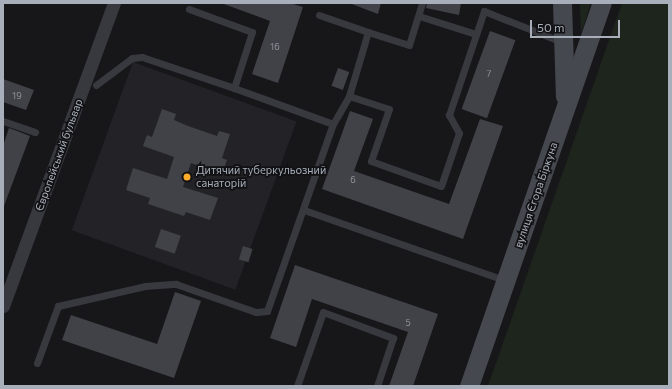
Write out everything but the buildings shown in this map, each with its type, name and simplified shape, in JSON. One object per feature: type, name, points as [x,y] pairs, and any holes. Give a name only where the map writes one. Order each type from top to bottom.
[{"type":"street","name":"Європейський бульвар","points":[[3,306],[114,3]]},
{"type":"street","points":[[562,3],[566,108]]},
{"type":"street","name":"вулиця Єгора Біркуна","points":[[469,386],[602,3]]},
{"type":"street","points":[[564,43],[586,49]]},
{"type":"lane","points":[[318,15],[409,45],[422,3]]},
{"type":"lane","points":[[189,9],[252,32],[234,88]]},
{"type":"lane","points":[[349,96],[389,109],[371,161],[441,186],[459,134],[449,115],[484,11],[564,43]]},
{"type":"lane","points":[[419,16],[476,34]]},
{"type":"lane","points":[[37,363],[58,306],[145,286],[176,284],[256,312],[267,311],[304,210],[333,124],[349,96],[368,32]]},
{"type":"lane","points":[[96,85],[132,58],[142,57],[234,88],[333,124]]},
{"type":"lane","points":[[3,121],[35,132]]},
{"type":"lane","points":[[304,210],[506,281]]},
{"type":"lane","points":[[297,386],[323,312],[393,338],[377,386]]},
{"type":"shaded area","points":[[580,3],[591,3],[581,33]]},
{"type":"shaded area","points":[[622,3],[669,3],[669,386],[488,386]]},
{"type":"shaded area","name":"Дитячий туберкульозний санаторій","points":[[133,62],[297,122],[235,290],[72,230]]},
{"type":"place","name":"Дитячий туберкульозний санаторій","points":[[187,177]]}]
